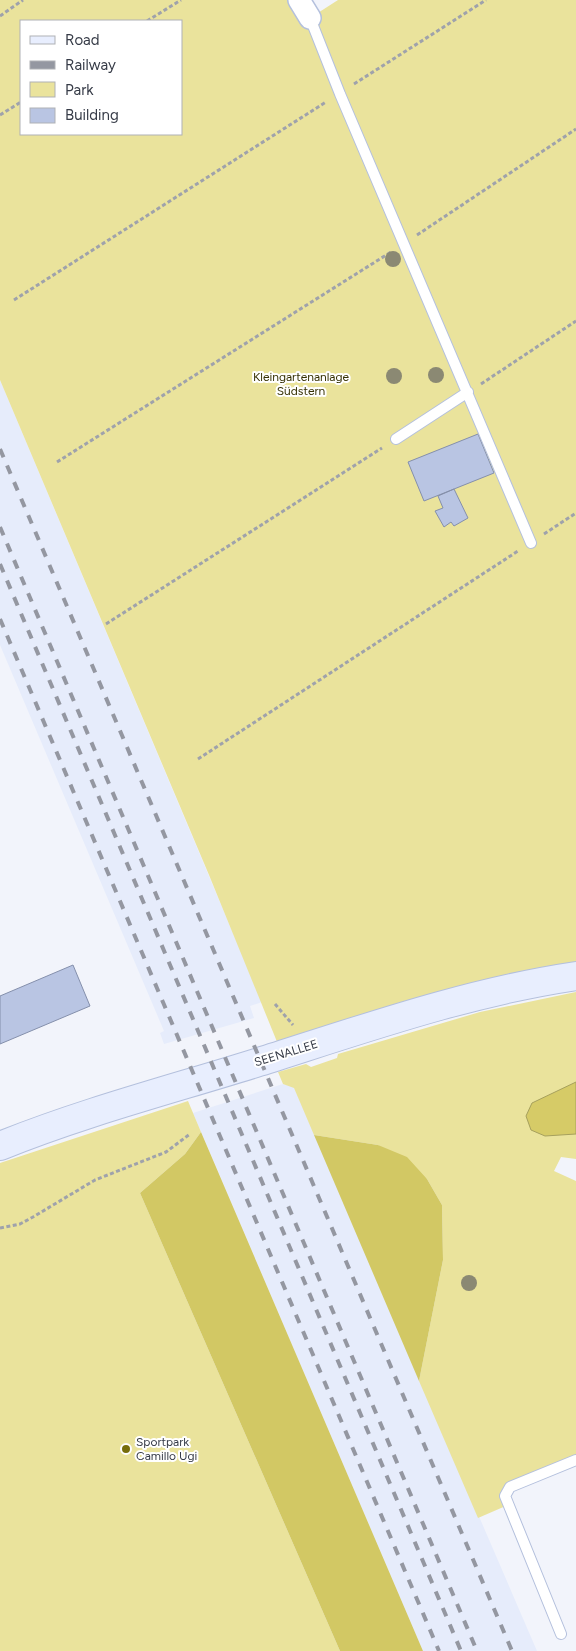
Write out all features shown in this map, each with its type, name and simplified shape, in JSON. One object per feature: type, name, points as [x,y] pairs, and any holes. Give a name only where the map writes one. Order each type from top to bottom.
[{"type":"main road","name":"SEENALLEE","points":[[0,1146],[147,1097],[400,1018],[493,992],[576,976]]},
{"type":"lane","points":[[304,9],[468,392],[530,543]]},
{"type":"lane","points":[[396,439],[468,392]]},
{"type":"lane","points":[[561,1634],[505,1496],[510,1487],[576,1460]]},
{"type":"path","points":[[0,16],[23,0]]},
{"type":"path","points":[[150,20],[181,0]]},
{"type":"path","points":[[14,300],[486,0]]},
{"type":"path","points":[[0,115],[20,103]]},
{"type":"path","points":[[57,462],[404,243],[576,129]]},
{"type":"path","points":[[468,392],[576,321]]},
{"type":"path","points":[[106,624],[379,450]]},
{"type":"path","points":[[198,758],[576,513]]},
{"type":"path","points":[[275,1004],[295,1027]]},
{"type":"path","points":[[0,1228],[20,1224],[95,1180],[166,1152],[190,1134]]},
{"type":"shaded area","points":[[0,380],[262,1002],[250,1006],[254,1018],[164,1044],[160,1033],[164,1031],[0,645]]},
{"type":"shaded area","points":[[576,1082],[576,1134],[545,1136],[531,1130],[526,1116],[532,1103]]},
{"type":"shaded area","points":[[283,1084],[294,1087],[537,1651],[423,1651],[193,1113]]},
{"type":"shaded area","points":[[201,1132],[423,1651],[340,1651],[140,1193],[185,1154]]},
{"type":"shaded area","points":[[314,1135],[378,1145],[407,1157],[427,1179],[442,1205],[443,1260],[419,1381]]},
{"type":"green space","name":"Kleingartenanlage Südstern","points":[[0,0],[299,0],[310,18],[338,0],[576,0],[576,976],[282,1054],[209,875],[0,380]]},
{"type":"green space","points":[[576,992],[576,1159],[561,1157],[554,1171],[576,1181],[576,1460],[510,1487],[508,1505],[478,1518],[419,1381],[443,1260],[442,1205],[427,1179],[378,1145],[314,1135],[294,1088],[283,1084],[278,1072],[306,1064],[311,1067],[337,1058],[338,1054],[480,1012]]},
{"type":"green space","name":"Sportpark Camillo Ugi","points":[[188,1101],[201,1132],[185,1154],[140,1193],[340,1651],[0,1651],[0,1163]]},
{"type":"building","points":[[478,434],[494,473],[424,501],[408,462]]},
{"type":"building","points":[[454,489],[468,518],[454,526],[451,522],[444,527],[435,511],[443,508],[438,496]]},
{"type":"building","points":[[73,965],[90,1006],[0,1044],[0,996]]},
{"type":"railway","points":[[0,449],[512,1651]]},
{"type":"railway","points":[[0,527],[477,1651]]},
{"type":"railway","points":[[0,564],[461,1651]]},
{"type":"railway","points":[[0,619],[439,1651]]},
{"type":"place","name":"Sportpark Camillo Ugi","points":[[126,1449]]}]
